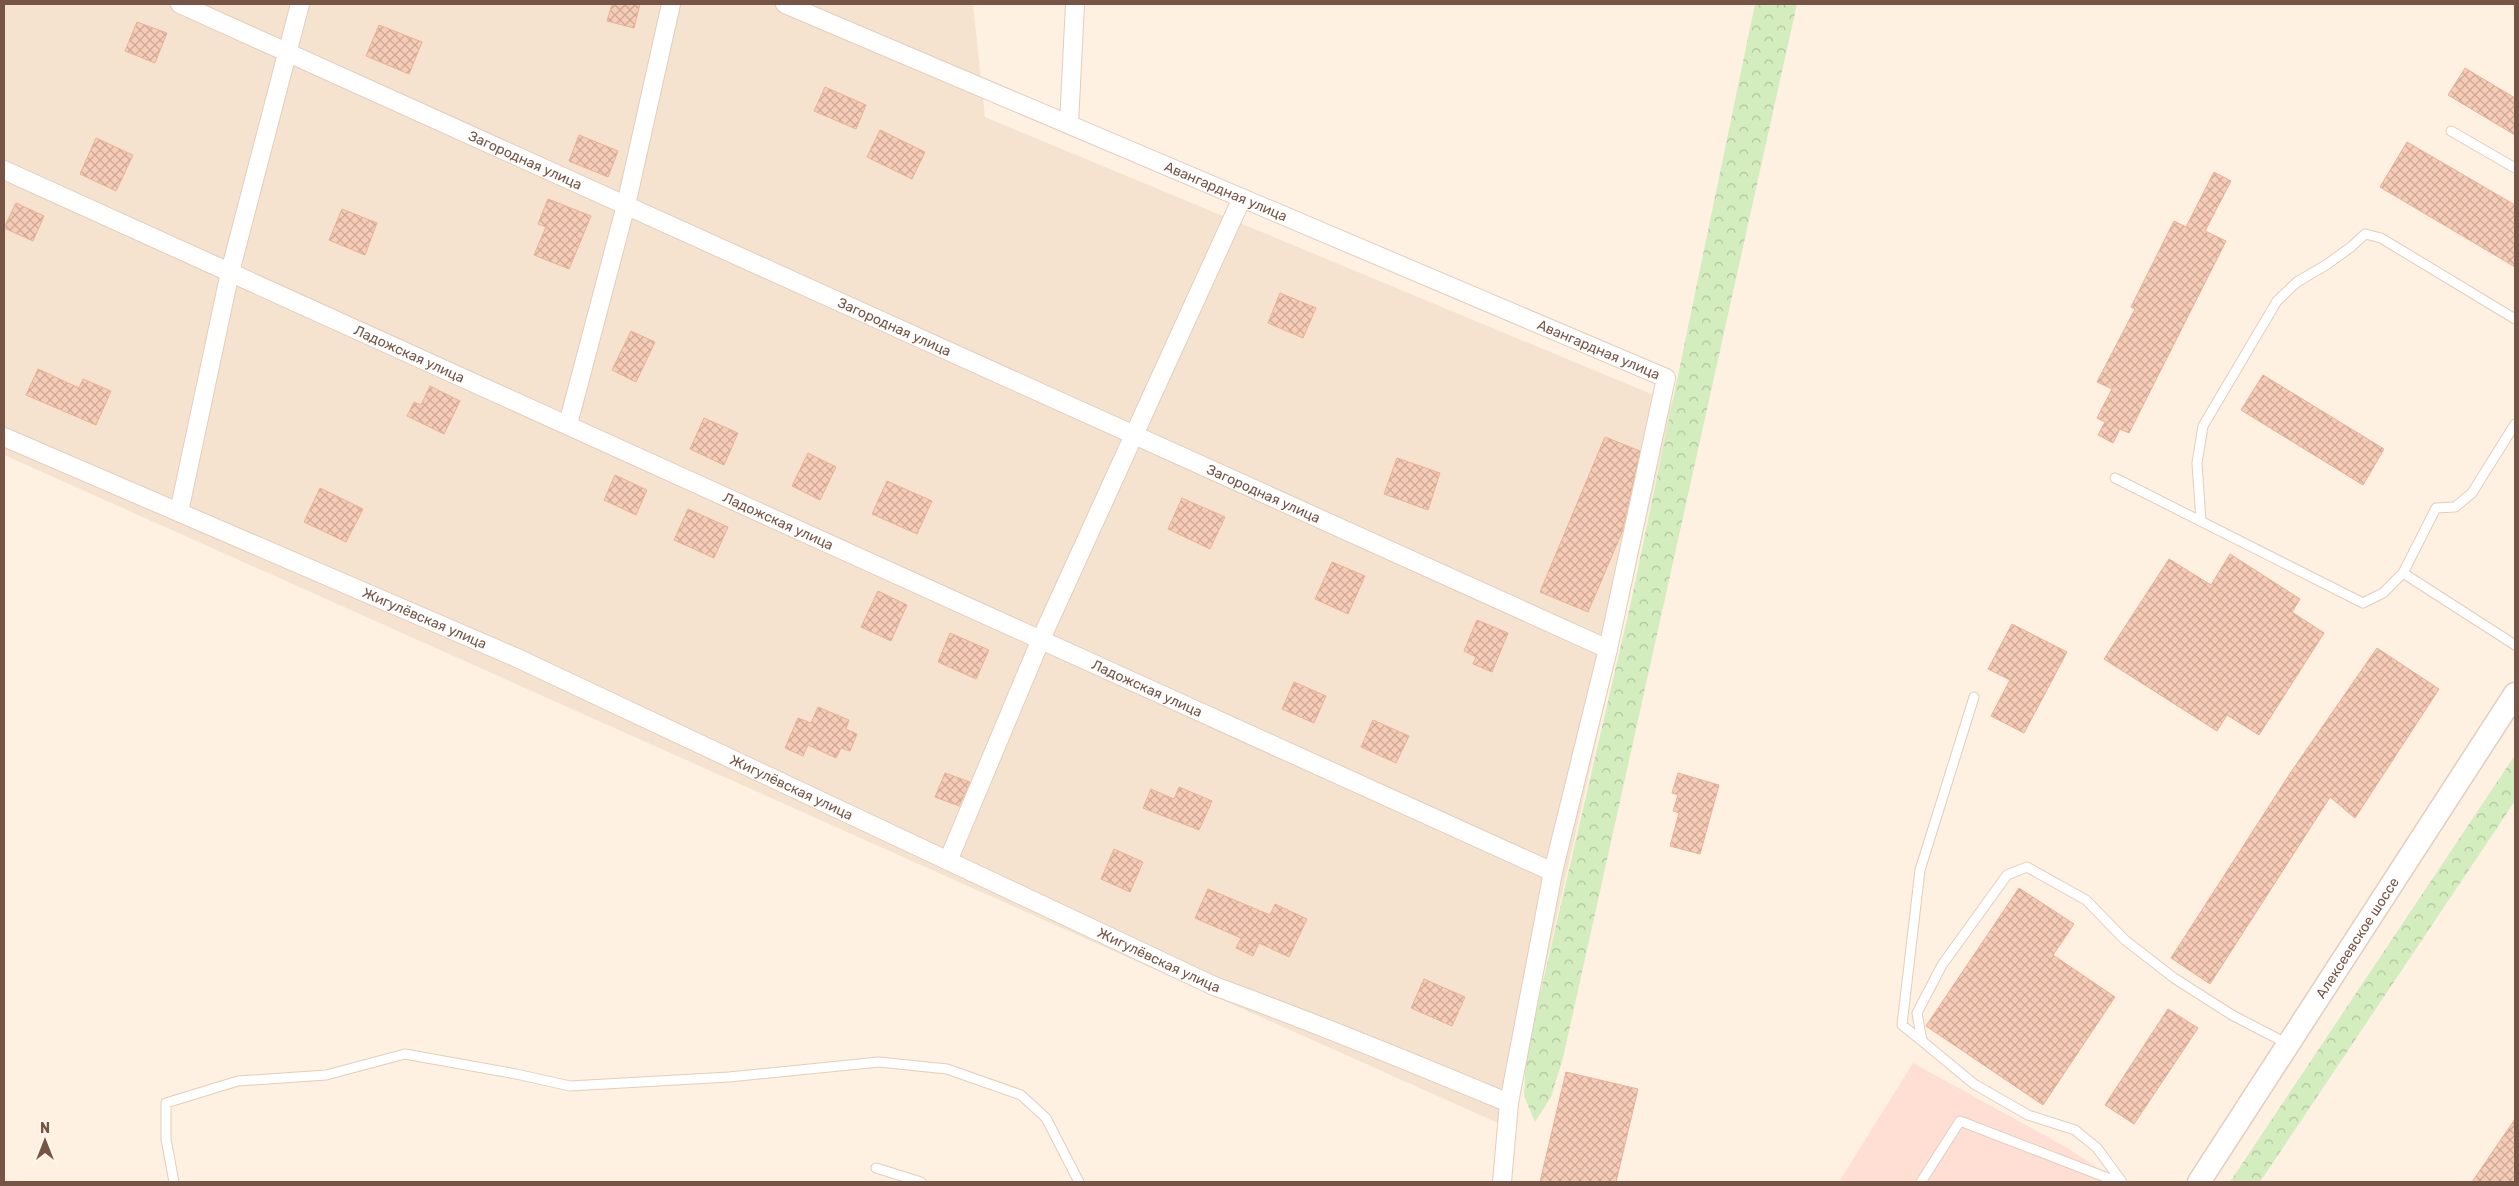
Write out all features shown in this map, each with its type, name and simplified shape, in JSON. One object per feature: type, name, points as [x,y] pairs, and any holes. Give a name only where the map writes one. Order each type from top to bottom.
[{"type":"street","name":"Загородная улица","points":[[180,4],[1608,649]]},
{"type":"street","points":[[179,512],[230,272],[300,4]]},
{"type":"street","points":[[568,424],[626,205],[671,4]]},
{"type":"street","name":"Авангардная улица","points":[[785,4],[1666,378],[1608,649]]},
{"type":"street","points":[[1069,124],[1075,4]]},
{"type":"street","name":"Ладожская улица","points":[[4,170],[1553,872]]},
{"type":"street","points":[[948,861],[1041,639],[1242,198]]},
{"type":"street","name":"Жигулёвская улица","points":[[4,437],[514,657],[1214,986],[1330,1028],[1386,1054],[1509,1103]]},
{"type":"street","points":[[1502,1182],[1509,1103],[1553,872],[1608,649]]},
{"type":"street","name":"Алексеевское шоссе","points":[[2198,1182],[2515,694]]},
{"type":"lane","points":[[2451,131],[2515,168]]},
{"type":"lane","points":[[2201,521],[2197,463],[2204,426],[2277,300],[2297,282],[2326,265],[2365,234],[2382,238],[2515,319]]},
{"type":"lane","points":[[2115,478],[2363,603],[2383,593],[2403,573],[2436,508],[2455,507],[2472,493],[2515,424]]},
{"type":"lane","points":[[2403,573],[2515,645]]},
{"type":"lane","points":[[1974,697],[1920,870],[1902,1025],[1974,1084],[2028,1115],[2075,1130],[2096,1148],[2120,1182]]},
{"type":"lane","points":[[1922,1041],[1917,1013],[1942,965],[2007,875],[2027,867],[2086,900],[2125,940],[2174,978],[2232,1015],[2288,1044]]},
{"type":"lane","points":[[174,1182],[166,1139],[166,1103],[238,1081],[326,1075],[405,1054],[570,1086],[729,1077],[879,1062],[947,1069],[1021,1095],[1046,1118],[1079,1182]]},
{"type":"lane","points":[[1921,1182],[1960,1121],[2120,1182]]},
{"type":"lane","points":[[876,1168],[921,1182]]},
{"type":"shaded area","points":[[4,4],[973,4],[985,117],[1673,403],[1509,1128],[4,455]]},
{"type":"shaded area","points":[[1913,1063],[2066,1147],[2095,1166],[2103,1182],[1839,1182]]},
{"type":"green space","points":[[1755,4],[1797,4],[1563,1058],[1551,1097],[1535,1122],[1524,1096],[1526,1055],[1631,602]]},
{"type":"green space","points":[[2515,755],[2515,801],[2260,1182],[2230,1182]]},
{"type":"building","points":[[612,4],[640,4],[634,28],[607,21]]},
{"type":"building","points":[[137,22],[167,33],[155,63],[125,51]]},
{"type":"building","points":[[379,25],[422,42],[409,74],[366,56]]},
{"type":"building","points":[[2465,68],[2515,98],[2515,135],[2448,95]]},
{"type":"building","points":[[825,87],[866,105],[856,129],[814,111]]},
{"type":"building","points":[[880,130],[925,152],[912,179],[867,157]]},
{"type":"building","points":[[579,135],[618,151],[608,177],[569,161]]},
{"type":"building","points":[[96,138],[133,155],[116,191],[80,174]]},
{"type":"building","points":[[2407,142],[2515,205],[2515,267],[2380,187]]},
{"type":"building","points":[[2214,172],[2231,181],[2205,231],[2226,241],[2129,433],[2120,429],[2113,443],[2098,435],[2105,422],[2097,418],[2112,389],[2097,382],[2135,309],[2131,307],[2174,221],[2186,227]]},
{"type":"building","points":[[548,199],[591,216],[569,269],[534,255],[546,227],[538,224]]},
{"type":"building","points":[[16,203],[44,216],[33,241],[4,228]]},
{"type":"building","points":[[342,209],[377,223],[365,255],[329,240]]},
{"type":"building","points":[[1280,293],[1316,308],[1303,338],[1268,323]]},
{"type":"building","points":[[631,331],[655,342],[636,382],[612,370]]},
{"type":"building","points":[[38,369],[79,388],[83,379],[111,391],[96,425],[26,395]]},
{"type":"building","points":[[2263,375],[2384,449],[2363,485],[2241,410]]},
{"type":"building","points":[[430,386],[460,401],[444,434],[407,416],[414,402],[421,405]]},
{"type":"building","points":[[704,418],[738,433],[724,465],[690,449]]},
{"type":"building","points":[[1605,437],[1640,451],[1622,532],[1588,612],[1540,592]]},
{"type":"building","points":[[808,453],[836,467],[820,500],[792,486]]},
{"type":"building","points":[[1397,458],[1440,473],[1428,510],[1384,494]]},
{"type":"building","points":[[615,475],[647,490],[636,515],[604,500]]},
{"type":"building","points":[[887,481],[932,501],[917,534],[872,514]]},
{"type":"building","points":[[320,488],[363,509],[346,542],[304,522]]},
{"type":"building","points":[[1182,498],[1225,517],[1210,549],[1168,529]]},
{"type":"building","points":[[688,509],[728,527],[714,558],[674,540]]},
{"type":"building","points":[[2230,554],[2300,599],[2292,612],[2324,633],[2259,735],[2227,715],[2217,731],[2104,659],[2169,559],[2211,585]]},
{"type":"building","points":[[1332,562],[1365,576],[1348,614],[1315,599]]},
{"type":"building","points":[[878,591],[907,605],[891,641],[861,627]]},
{"type":"building","points":[[1477,620],[1508,633],[1492,672],[1473,664],[1476,657],[1464,651]]},
{"type":"building","points":[[2012,624],[2067,652],[2024,733],[1991,716],[2010,680],[1988,669]]},
{"type":"building","points":[[950,633],[989,650],[976,679],[938,662]]},
{"type":"building","points":[[2377,648],[2439,689],[2355,818],[2330,797],[2210,984],[2171,958],[2291,772]]},
{"type":"building","points":[[1294,682],[1326,696],[1314,723],[1282,709]]},
{"type":"building","points":[[818,707],[849,720],[846,729],[857,734],[850,751],[841,748],[836,758],[808,745],[803,756],[785,748],[798,718],[811,723]]},
{"type":"building","points":[[1373,720],[1409,736],[1396,763],[1361,747]]},
{"type":"building","points":[[945,773],[970,782],[959,806],[935,797]]},
{"type":"building","points":[[1678,773],[1719,785],[1700,854],[1670,846],[1679,813],[1673,811],[1678,795],[1672,793]]},
{"type":"building","points":[[1179,787],[1212,801],[1199,830],[1143,808],[1151,789],[1174,799]]},
{"type":"building","points":[[1114,849],[1143,862],[1130,892],[1101,879]]},
{"type":"building","points":[[2019,888],[2074,924],[2053,955],[2115,997],[2043,1105],[1926,1026]]},
{"type":"building","points":[[1208,889],[1270,915],[1275,904],[1307,919],[1289,957],[1259,943],[1253,956],[1236,948],[1241,938],[1195,918]]},
{"type":"building","points":[[1424,979],[1465,997],[1452,1026],[1411,1008]]},
{"type":"building","points":[[2168,1009],[2198,1028],[2134,1124],[2105,1105]]},
{"type":"building","points":[[1566,1072],[1638,1089],[1616,1182],[1540,1182]]},
{"type":"building","points":[[2515,1119],[2515,1182],[2472,1182]]}]
